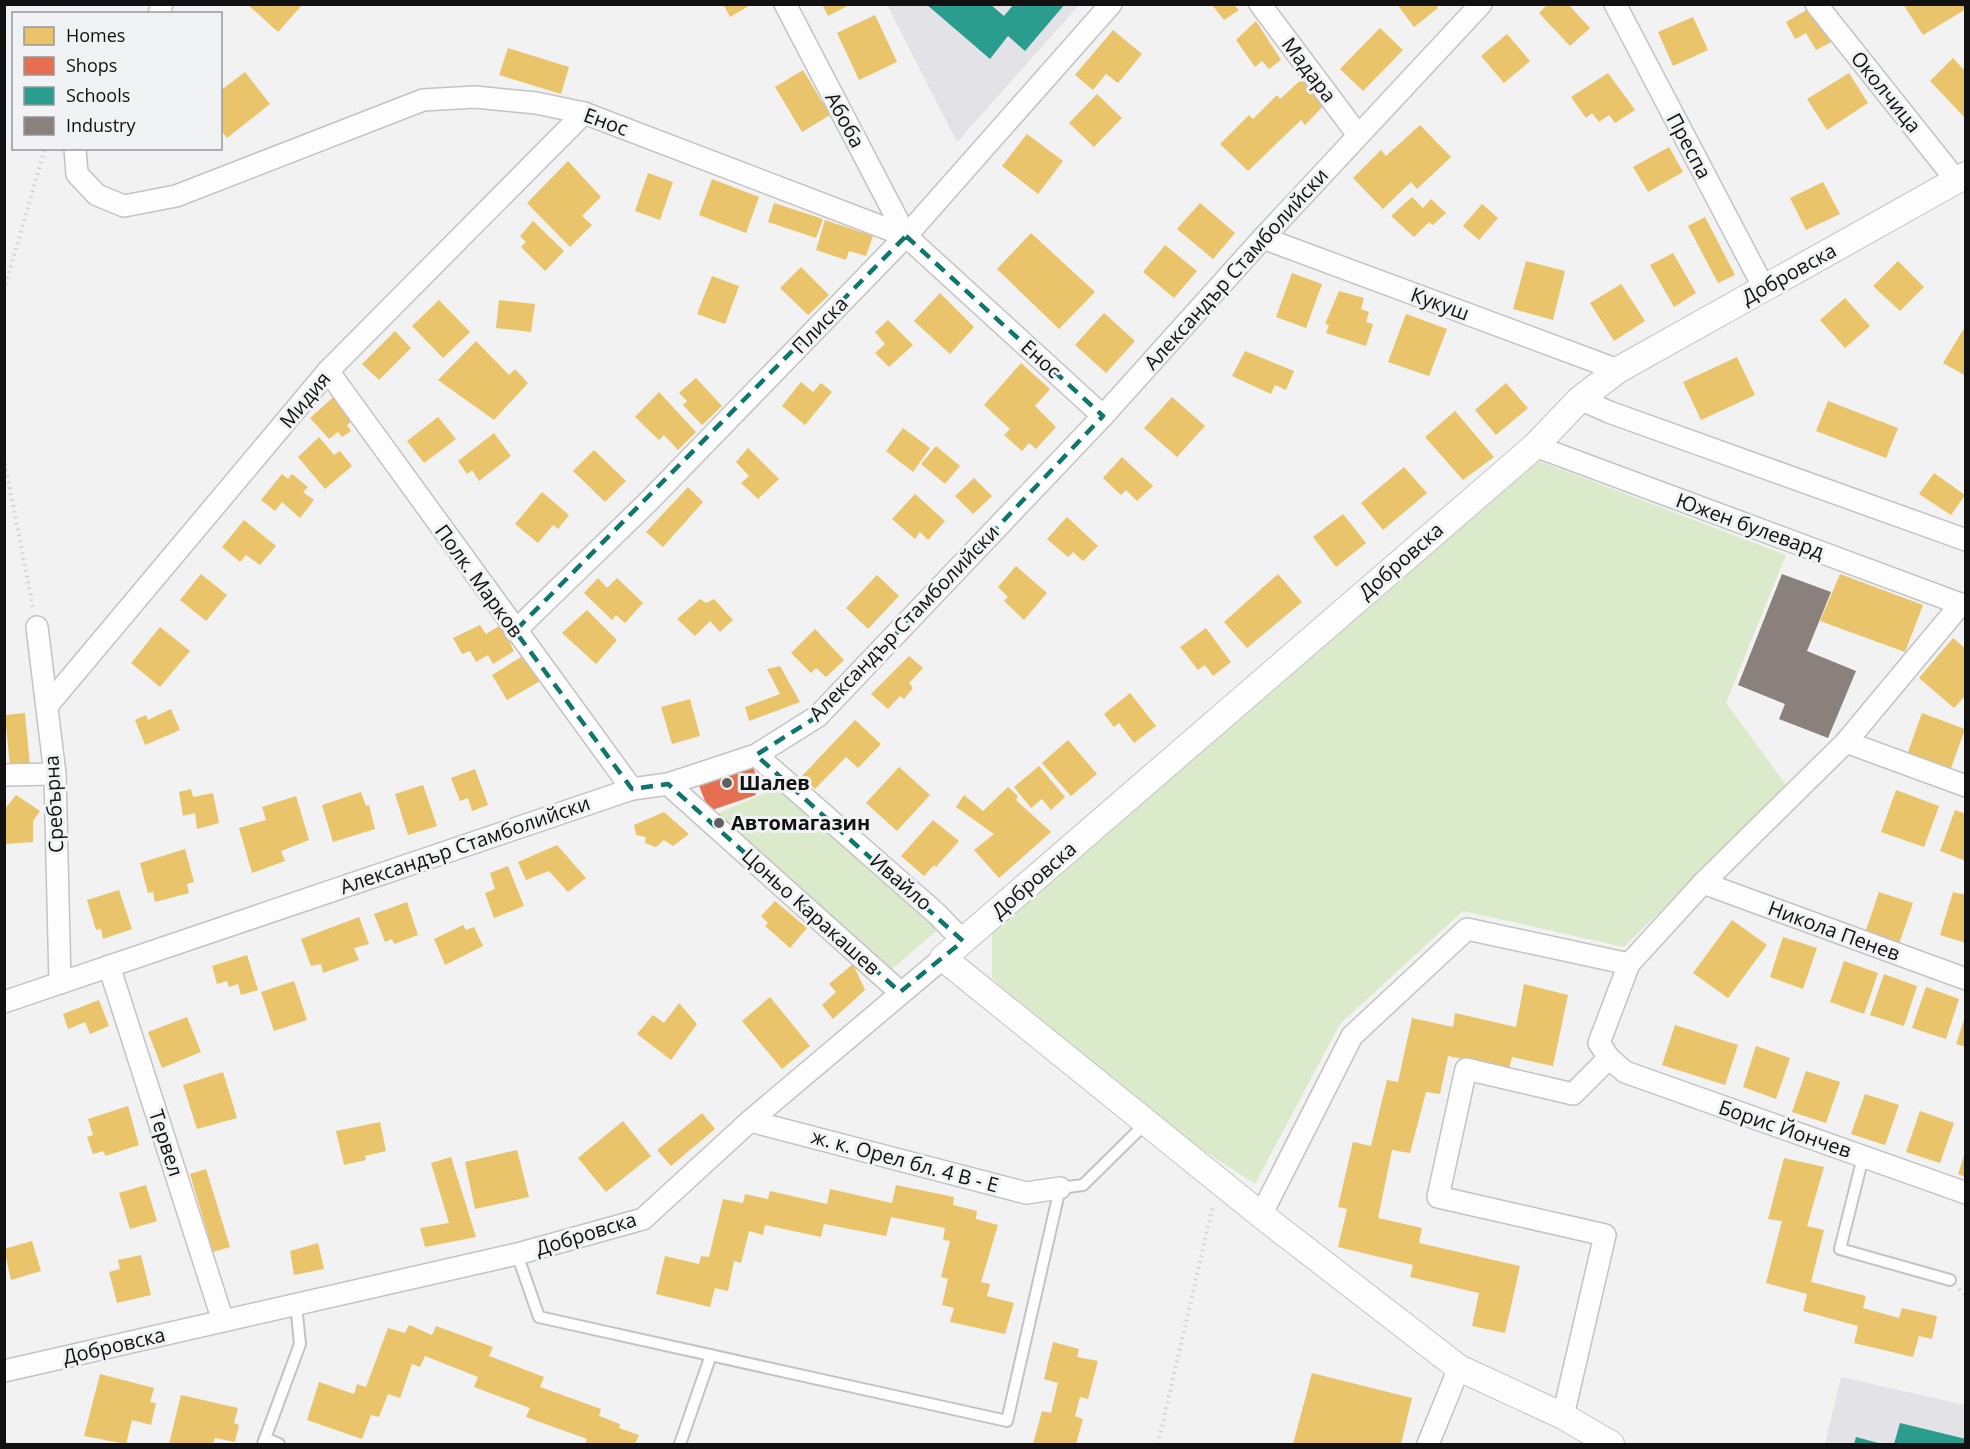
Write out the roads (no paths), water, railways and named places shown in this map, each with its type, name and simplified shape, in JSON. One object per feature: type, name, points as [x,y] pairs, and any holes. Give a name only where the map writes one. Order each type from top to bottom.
[{"type":"street","name":"Абоба","points":[[785,4],[906,236]]},
{"type":"street","name":"Плиска","points":[[515,631],[649,501],[906,236],[1111,4]]},
{"type":"street","name":"Мадара","points":[[1260,4],[1358,135]]},
{"type":"street","name":"Александър Стамболийски","points":[[4,1002],[632,789],[668,784],[756,755],[818,717],[1103,416],[1263,238],[1481,4]]},
{"type":"street","name":"Преспа","points":[[1615,4],[1764,288]]},
{"type":"street","name":"Околчица","points":[[1816,4],[1961,177]]},
{"type":"street","name":"Енос","points":[[75,150],[77,174],[97,195],[124,206],[176,196],[423,100],[475,97],[536,103],[584,113],[906,236],[1103,416]]},
{"type":"street","name":"Мидия","points":[[47,706],[328,371],[584,113]]},
{"type":"street","name":"Добровска","points":[[4,1371],[518,1254],[643,1219],[750,1121],[944,958],[1535,446],[1580,399],[1618,370],[1961,177]]},
{"type":"street","name":"Кукуш","points":[[1263,238],[1618,370]]},
{"type":"street","name":"Полк. Марков","points":[[328,371],[632,789]]},
{"type":"street","points":[[1580,399],[1609,412],[1965,540]]},
{"type":"street","name":"Южен булевард","points":[[1535,446],[1963,605]]},
{"type":"street","points":[[1563,1416],[1605,1235],[1438,1197],[1466,1070],[1573,1094],[1609,1058],[1599,1042],[1629,964],[1703,883],[1846,742],[1963,605]]},
{"type":"street","name":"Сребърна","points":[[37,627],[55,774],[60,983]]},
{"type":"street","points":[[1846,742],[1965,786]]},
{"type":"street","name":"Ивайло","points":[[756,755],[937,914],[963,941]]},
{"type":"street","points":[[4,775],[55,774]]},
{"type":"street","name":"Цоньо Каракашев","points":[[668,784],[900,993]]},
{"type":"street","name":"Никола Пенев","points":[[1703,883],[1965,979]]},
{"type":"street","points":[[1261,1215],[1352,1036],[1467,929],[1629,964]]},
{"type":"street","points":[[944,958],[1261,1215],[1460,1368],[1563,1416],[1611,1444]]},
{"type":"street","name":"Тервел","points":[[109,966],[223,1321]]},
{"type":"street","name":"Борис Йончев","points":[[1609,1058],[1624,1072],[1965,1193]]},
{"type":"street","name":"ж. к. Орел бл. 4 В - Е","points":[[750,1121],[1026,1193],[1060,1188]]},
{"type":"street","points":[[1428,1444],[1460,1368]]},
{"type":"lane","points":[[518,1254],[539,1317],[1007,1421],[1060,1188],[1083,1185],[1147,1122]]},
{"type":"lane","points":[[1863,1157],[1840,1249],[1950,1280]]},
{"type":"lane","points":[[279,1444],[264,1441],[300,1344],[296,1304]]},
{"type":"lane","points":[[680,1444],[711,1355]]},
{"type":"place","name":"Шалев","points":[[727,783]]},
{"type":"place","name":"Автомагазин","points":[[719,823]]}]
